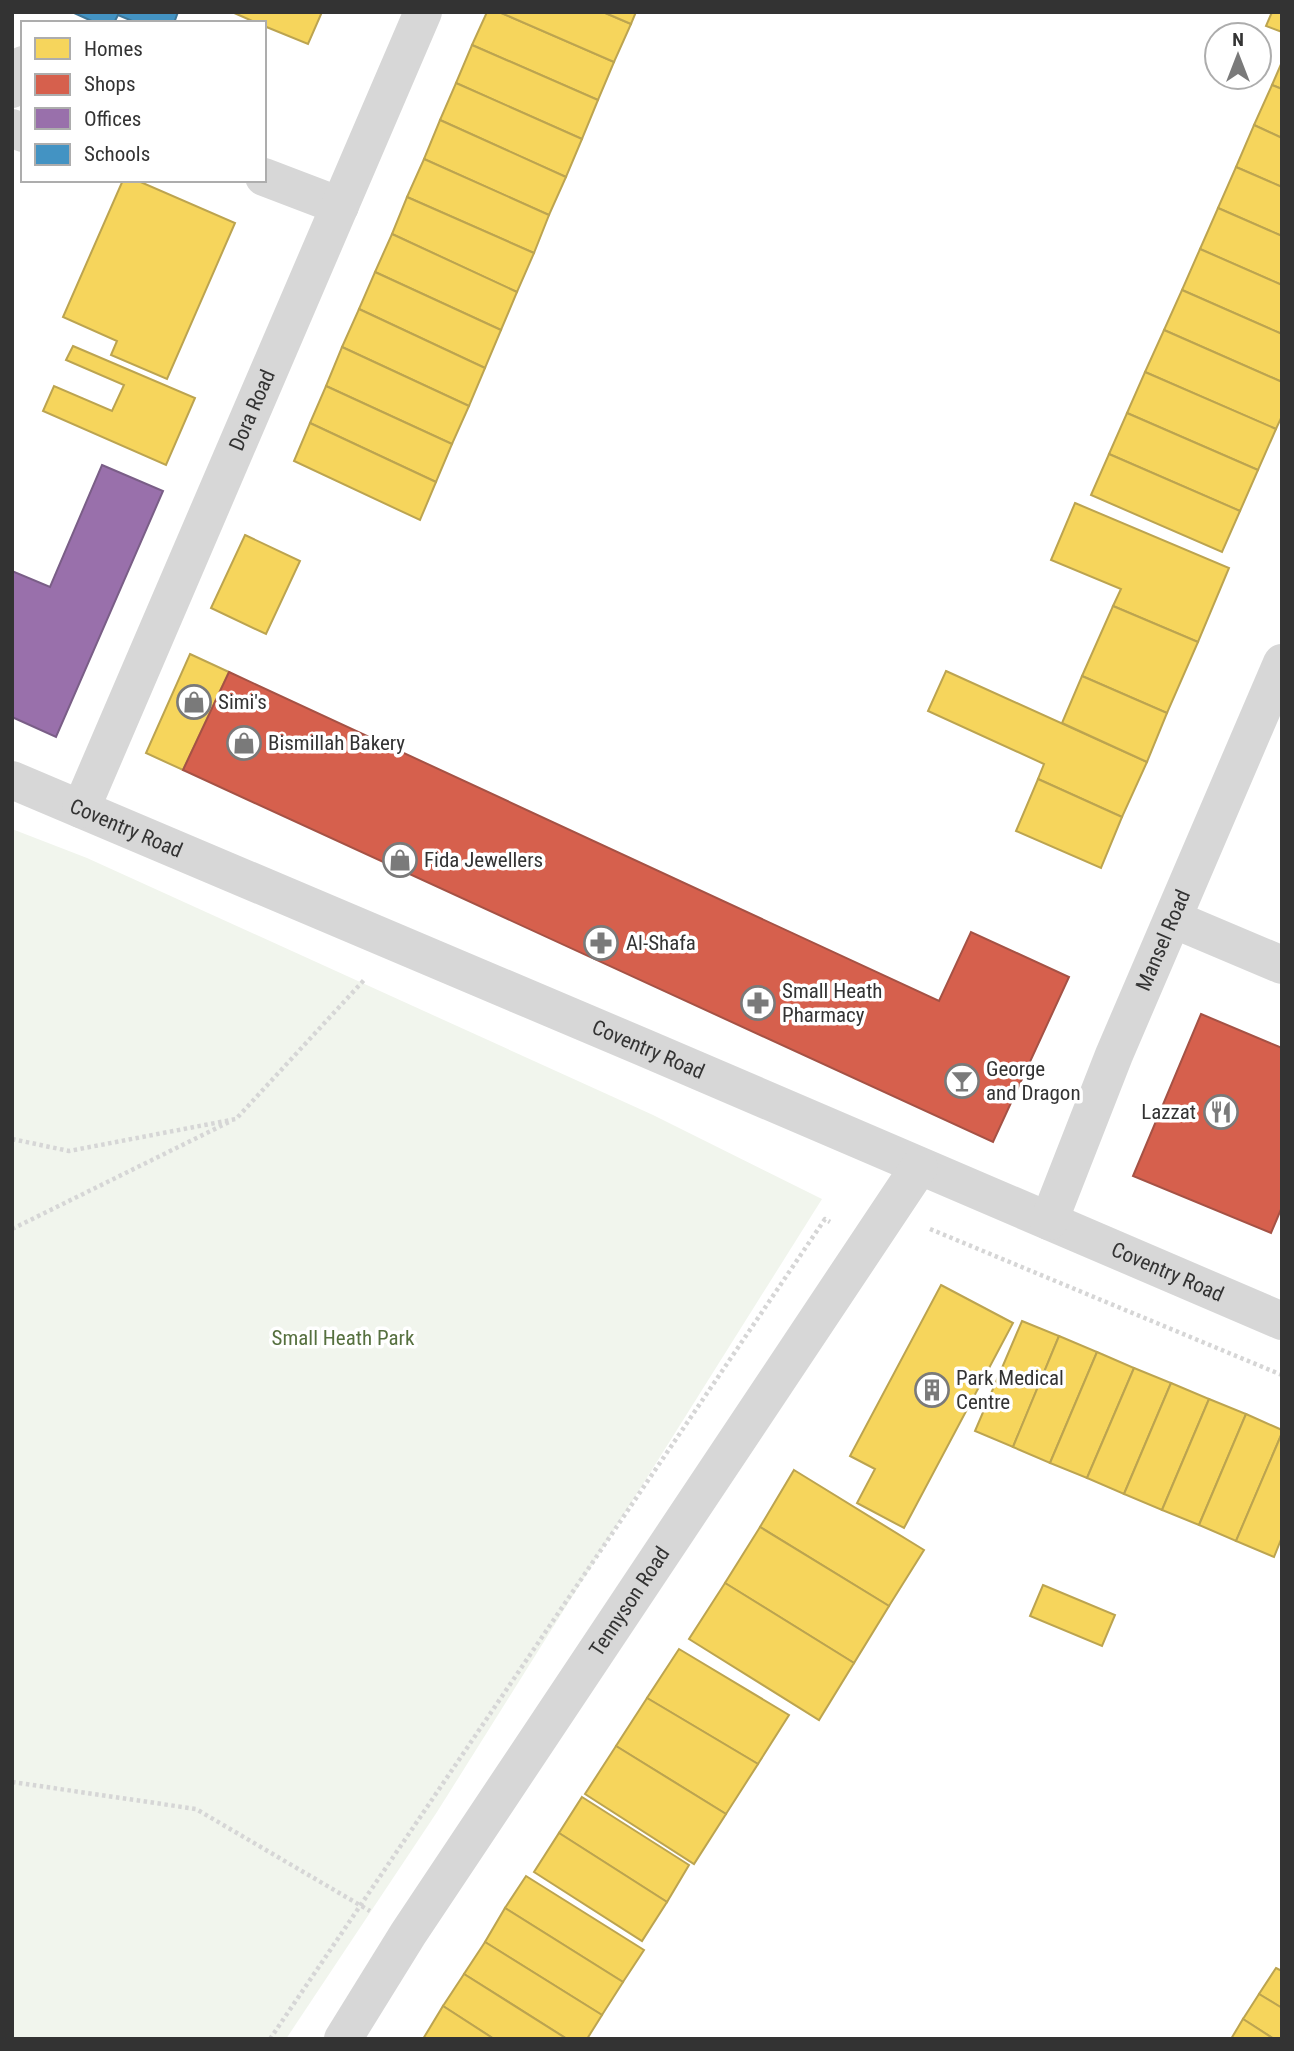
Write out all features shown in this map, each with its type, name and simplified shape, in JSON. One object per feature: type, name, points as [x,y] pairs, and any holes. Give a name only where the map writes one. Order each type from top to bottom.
[{"type":"street","name":"Dora Road","points":[[81,809],[423,12]]},
{"type":"street","points":[[12,89],[21,69]]},
{"type":"street","points":[[266,178],[340,206]]},
{"type":"street","name":"Mansel Road","points":[[1049,1221],[1114,1055],[1282,663]]},
{"type":"street","name":"Coventry Road","points":[[12,780],[1282,1321]]},
{"type":"street","points":[[1173,919],[1282,965]]},
{"type":"street","name":"Tennyson Road","points":[[343,2039],[408,1934],[919,1167]]},
{"type":"path","points":[[12,1229],[236,1119],[361,982],[406,947]]},
{"type":"path","points":[[12,1139],[69,1152],[236,1119]]},
{"type":"path","points":[[12,1782],[196,1809],[408,1934]]},
{"type":"green space","name":"Small Heath Park","points":[[12,829],[87,858],[653,1115],[822,1199],[437,1812],[286,2039],[12,2039]]},
{"type":"building: Homes","points":[[232,12],[322,12],[308,44],[266,27],[266,21],[252,21]]},
{"type":"building: Homes","points":[[487,12],[499,12],[614,62],[598,100],[472,45]]},
{"type":"building: Homes","points":[[499,12],[603,12],[631,24],[614,62]]},
{"type":"building: Homes","points":[[603,12],[636,12],[631,24]]},
{"type":"building: Homes","points":[[1272,12],[1282,12],[1282,32],[1273,29],[1273,21],[1268,21]]},
{"type":"building: Homes","points":[[472,45],[598,100],[582,139],[456,83]]},
{"type":"building: Homes","points":[[1282,62],[1282,89],[1273,85]]},
{"type":"building: Homes","points":[[456,83],[582,139],[566,177],[440,120]]},
{"type":"building: Homes","points":[[1273,85],[1282,89],[1282,138],[1254,125],[1269,91],[1273,91]]},
{"type":"building: Homes","points":[[440,120],[566,177],[549,215],[424,159]]},
{"type":"building: Homes","points":[[1254,125],[1282,138],[1282,187],[1236,167]]},
{"type":"building: Homes","points":[[424,159],[549,215],[534,253],[407,197]]},
{"type":"building: Homes","points":[[1236,167],[1282,187],[1282,236],[1218,208]]},
{"type":"building: Homes","points":[[122,182],[141,182],[235,223],[167,379],[111,355],[117,341],[63,317]]},
{"type":"building: Homes","points":[[407,197],[534,253],[517,292],[392,234]]},
{"type":"building: Homes","points":[[1218,208],[1282,236],[1282,285],[1200,249]]},
{"type":"building: Homes","points":[[392,234],[517,292],[501,330],[375,272]]},
{"type":"building: Homes","points":[[1200,249],[1282,285],[1282,334],[1182,290]]},
{"type":"building: Homes","points":[[375,272],[501,330],[485,368],[359,309]]},
{"type":"building: Homes","points":[[1182,290],[1282,334],[1282,382],[1164,330]]},
{"type":"building: Homes","points":[[359,309],[485,368],[469,406],[342,347]]},
{"type":"building: Homes","points":[[1164,330],[1282,382],[1282,416],[1276,429],[1145,372]]},
{"type":"building: Homes","points":[[73,346],[195,398],[166,465],[43,411],[54,386],[112,411],[124,385],[66,360]]},
{"type":"building: Homes","points":[[342,347],[469,406],[452,444],[326,386]]},
{"type":"building: Homes","points":[[1145,372],[1276,429],[1258,470],[1127,413]]},
{"type":"building: Homes","points":[[326,386],[452,444],[436,482],[310,423]]},
{"type":"building: Homes","points":[[1127,413],[1258,470],[1240,511],[1109,454]]},
{"type":"building: Homes","points":[[310,423],[436,482],[420,520],[294,461]]},
{"type":"building: Homes","points":[[1109,454],[1240,511],[1222,552],[1091,495]]},
{"type":"building: Homes","points":[[1075,503],[1229,568],[1198,642],[1113,606],[1121,589],[1051,560]]},
{"type":"building: Homes","points":[[245,535],[300,561],[266,634],[211,608]]},
{"type":"building: Homes","points":[[1113,606],[1198,642],[1167,713],[1082,676]]},
{"type":"building: Homes","points":[[190,654],[229,672],[183,770],[146,753]]},
{"type":"building: Homes","points":[[946,671],[1147,762],[1122,817],[1038,779],[1044,764],[928,711]]},
{"type":"building: Homes","points":[[1082,676],[1167,713],[1147,762],[1062,723]]},
{"type":"building: Homes","points":[[1038,779],[1122,817],[1101,868],[1016,831]]},
{"type":"building: Homes","name":"Park Medical Centre","points":[[941,1285],[1013,1323],[904,1528],[857,1503],[875,1469],[850,1456]]},
{"type":"building: Homes","points":[[1022,1321],[1059,1336],[1013,1447],[975,1431]]},
{"type":"building: Homes","points":[[1059,1336],[1097,1352],[1050,1463],[1013,1447]]},
{"type":"building: Homes","points":[[1097,1352],[1134,1368],[1087,1478],[1050,1463]]},
{"type":"building: Homes","points":[[1134,1368],[1171,1383],[1124,1494],[1087,1478]]},
{"type":"building: Homes","points":[[1171,1383],[1209,1399],[1162,1510],[1124,1494]]},
{"type":"building: Homes","points":[[1209,1399],[1246,1414],[1199,1525],[1162,1510]]},
{"type":"building: Homes","points":[[1246,1414],[1282,1430],[1282,1433],[1236,1541],[1199,1525]]},
{"type":"building: Homes","points":[[1282,1433],[1282,1537],[1274,1557],[1236,1541]]},
{"type":"building: Homes","points":[[794,1470],[924,1550],[889,1606],[760,1527]]},
{"type":"building: Homes","points":[[760,1527],[889,1606],[854,1663],[725,1583]]},
{"type":"building: Homes","points":[[725,1583],[854,1663],[819,1720],[689,1639]]},
{"type":"building: Homes","points":[[1043,1585],[1115,1615],[1102,1646],[1030,1616]]},
{"type":"building: Homes","points":[[679,1649],[789,1715],[758,1764],[647,1698]]},
{"type":"building: Homes","points":[[647,1698],[758,1764],[726,1814],[616,1746]]},
{"type":"building: Homes","points":[[616,1746],[726,1814],[694,1864],[585,1794]]},
{"type":"building: Homes","points":[[582,1797],[689,1865],[667,1902],[559,1833]]},
{"type":"building: Homes","points":[[559,1833],[667,1902],[642,1941],[534,1872]]},
{"type":"building: Homes","points":[[526,1876],[644,1950],[623,1982],[505,1908]]},
{"type":"building: Homes","points":[[505,1908],[623,1982],[602,2015],[485,1942]]},
{"type":"building: Homes","points":[[485,1942],[602,2015],[587,2039],[567,2039],[464,1974]]},
{"type":"building: Homes","points":[[1276,1968],[1282,1971],[1282,2008],[1259,1994]]},
{"type":"building: Homes","points":[[464,1974],[567,2039],[494,2039],[443,2006]]},
{"type":"building: Homes","points":[[1259,1994],[1282,2008],[1282,2039],[1274,2039],[1243,2019]]},
{"type":"building: Homes","points":[[443,2006],[494,2039],[423,2039]]},
{"type":"building: Homes","points":[[1243,2019],[1274,2039],[1231,2039]]},
{"type":"building: Shops","points":[[229,672],[939,1001],[971,932],[1069,977],[993,1142],[183,770]]},
{"type":"building: Shops","name":"Lazzat","points":[[1201,1014],[1282,1048],[1282,1207],[1271,1233],[1133,1176]]},
{"type":"building: Offices","points":[[102,465],[163,491],[56,737],[12,717],[12,571],[50,587]]},
{"type":"building: Schools","points":[[72,12],[178,12],[175,21],[132,21],[118,15],[115,21],[92,21]]},
{"type":"place","name":"Simi's","points":[[194,702]]},
{"type":"place","name":"Bismillah Bakery","points":[[244,743]]},
{"type":"place","name":"Fida Jewellers","points":[[400,860]]},
{"type":"place","name":"Al-Shafa","points":[[601,943]]},
{"type":"place","name":"Small Heath Pharmacy","points":[[758,1003]]},
{"type":"place","name":"George and Dragon","points":[[962,1081]]},
{"type":"place","name":"Lazzat","points":[[1221,1112]]},
{"type":"place","name":"Park Medical Centre","points":[[932,1390]]}]
